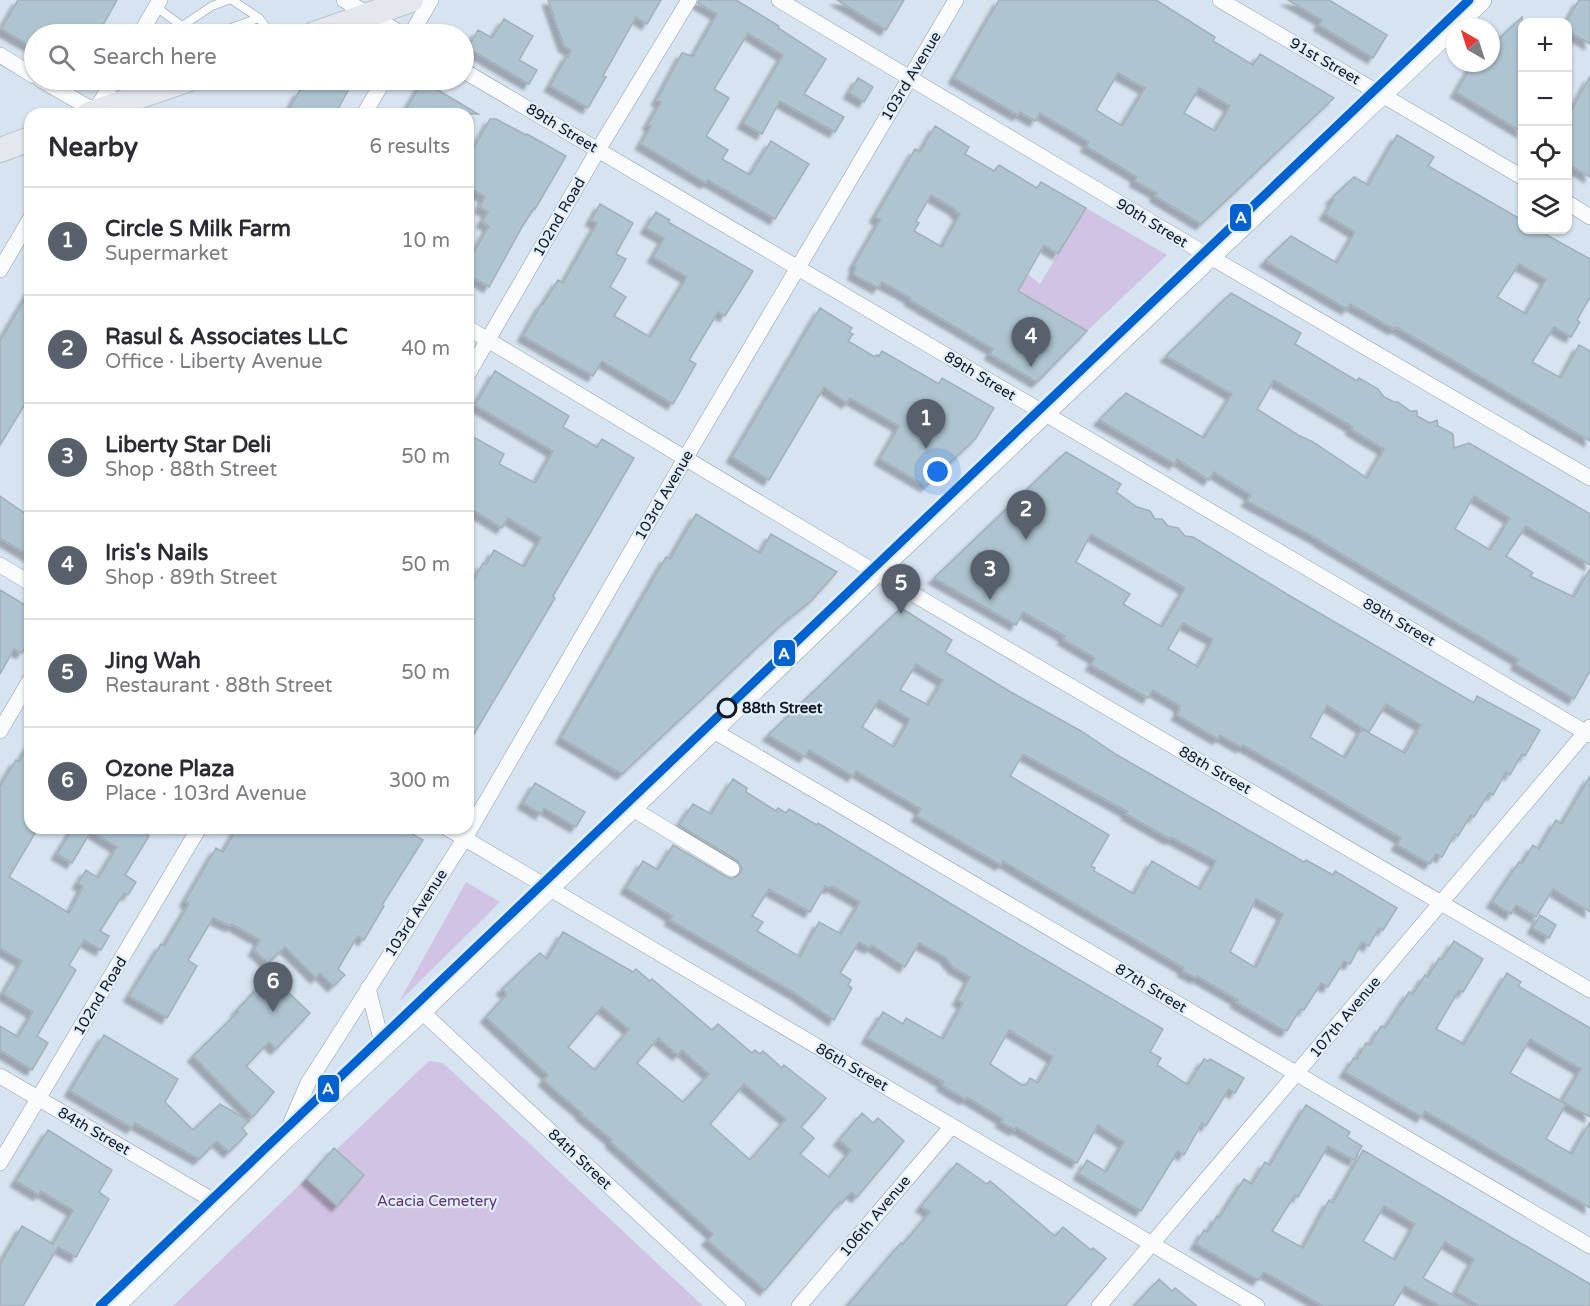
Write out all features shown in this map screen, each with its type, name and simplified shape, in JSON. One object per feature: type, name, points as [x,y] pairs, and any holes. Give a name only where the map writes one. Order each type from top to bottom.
[{"type":"main road","points":[[343,24],[411,0]]},
{"type":"main road","points":[[108,108],[159,90]]},
{"type":"main road","points":[[0,150],[24,141]]},
{"type":"street","points":[[344,0],[385,24]]},
{"type":"street","points":[[417,24],[431,0]]},
{"type":"street","name":"102nd Road","points":[[474,364],[598,150],[689,0]]},
{"type":"street","name":"90th Street","points":[[779,0],[1210,257],[1590,478]]},
{"type":"street","name":"103rd Avenue","points":[[474,822],[686,457],[956,0]]},
{"type":"street","name":"91st Street","points":[[1220,0],[1518,175]]},
{"type":"street","points":[[114,1306],[284,1139],[421,1011],[876,571],[1481,0]]},
{"type":"street","points":[[146,24],[158,4]]},
{"type":"street","points":[[0,55],[24,70]]},
{"type":"street","name":"89th Street","points":[[474,76],[1044,414],[1588,731]]},
{"type":"street","points":[[57,90],[86,108]]},
{"type":"street","points":[[97,108],[108,90]]},
{"type":"street","points":[[368,108],[378,90]]},
{"type":"street","points":[[1572,206],[1590,217]]},
{"type":"street","points":[[0,270],[24,229]]},
{"type":"street","name":"88th Street","points":[[474,332],[876,571],[1590,990]]},
{"type":"street","points":[[0,565],[24,579]]},
{"type":"street","points":[[0,731],[24,690]]},
{"type":"street","name":"87th Street","points":[[712,730],[1590,1246]]},
{"type":"street","name":"107th Avenue","points":[[1099,1306],[1588,731]]},
{"type":"street","points":[[631,808],[732,869]]},
{"type":"street","name":"102nd Road","points":[[0,1163],[195,834]]},
{"type":"street","name":"86th Street","points":[[458,834],[547,889],[1257,1306]]},
{"type":"street","name":"103rd Avenue","points":[[284,1139],[308,1083],[467,834]]},
{"type":"street","points":[[369,988],[383,1047]]},
{"type":"street","name":"84th Street","points":[[421,1011],[738,1306]]},
{"type":"street","name":"84th Street","points":[[0,1076],[219,1204]]},
{"type":"street","name":"106th Avenue","points":[[799,1306],[952,1126]]},
{"type":"lane","points":[[191,24],[212,7],[228,0]]},
{"type":"lane","points":[[232,0],[259,18],[264,24]]},
{"type":"lane","points":[[158,4],[177,24]]},
{"type":"lane","points":[[241,24],[259,18]]},
{"type":"green space","points":[[1086,208],[1167,255],[1087,331],[1018,291],[1028,274],[1040,284]]},
{"type":"green space","points":[[466,882],[500,902],[399,1002]]},
{"type":"green space","name":"Acacia Cemetery","points":[[429,1061],[443,1063],[703,1306],[173,1306]]},
{"type":"building","points":[[18,0],[117,0],[104,24],[24,24],[24,42],[1,29]]},
{"type":"building","points":[[548,0],[661,0],[647,24],[636,17],[588,108],[550,86],[571,50],[564,46]]},
{"type":"building","points":[[699,0],[736,0],[779,26],[778,28],[826,59],[804,94],[844,117],[835,132],[780,101],[762,134],[743,123],[783,55],[748,33],[714,89],[729,98],[706,136],[728,150],[722,159],[750,175],[771,141],[809,164],[775,219],[708,180],[706,183],[641,144],[651,126],[648,124],[661,102],[657,100],[682,53],[693,56],[717,14],[698,3]]},
{"type":"building","points":[[837,0],[904,0],[886,30]]},
{"type":"building","points":[[999,0],[1156,0],[1215,37],[1213,41],[1253,65],[1260,54],[1334,98],[1201,224],[1155,196],[1157,193],[1135,181],[1137,177],[1086,146],[1089,142],[1040,113],[1035,121],[1020,112],[1018,115],[954,78]],"holes":[[[1118,73],[1145,88],[1122,126],[1096,110]],[[1199,88],[1230,106],[1215,131],[1184,113]]]},
{"type":"building","points":[[1288,0],[1329,0],[1387,35],[1373,58],[1319,25],[1322,20]]},
{"type":"building","points":[[1579,0],[1590,0],[1590,44],[1572,33],[1572,18],[1569,18]]},
{"type":"building","points":[[504,19],[533,36],[519,60],[537,70],[529,84],[474,52],[474,37],[478,30],[492,38]]},
{"type":"building","points":[[1518,21],[1518,130],[1456,92],[1468,72],[1500,72],[1500,38]]},
{"type":"building","points":[[1590,76],[1590,177],[1572,166],[1572,110]]},
{"type":"building","points":[[858,78],[873,87],[864,102],[849,93]]},
{"type":"building","points":[[348,90],[338,108],[290,108],[299,91]]},
{"type":"building","points":[[418,90],[438,90],[468,108],[407,108]]},
{"type":"building","points":[[490,119],[496,119],[566,156],[522,227],[489,287],[474,278],[474,252],[489,226],[482,222],[488,212],[480,207],[485,197],[474,190],[474,148]]},
{"type":"building","points":[[935,126],[969,147],[965,154],[994,171],[999,165],[1037,188],[1041,182],[1086,208],[1058,254],[1044,245],[1018,291],[1087,331],[1037,382],[990,354],[993,349],[910,300],[911,298],[882,282],[878,288],[853,274],[856,267],[854,265],[880,220],[875,217],[915,149],[920,152]],"holes":[[[931,195],[960,214],[942,247],[914,231],[919,223],[916,221]]]},
{"type":"building","points":[[1397,135],[1434,157],[1428,166],[1518,218],[1518,234],[1545,234],[1590,259],[1590,297],[1577,320],[1580,322],[1571,337],[1554,327],[1532,362],[1561,378],[1579,345],[1590,351],[1590,441],[1396,327],[1394,329],[1350,304],[1347,309],[1265,261],[1291,236],[1337,263],[1355,232],[1325,214],[1334,200],[1331,199],[1354,177],[1368,185]],"holes":[[[1519,264],[1546,279],[1526,314],[1497,297]]]},
{"type":"building","points":[[600,204],[633,223],[616,254],[626,259],[610,287],[626,297],[614,316],[650,337],[687,277],[653,257],[664,238],[646,228],[656,212],[670,220],[668,222],[753,271],[725,316],[718,312],[689,360],[696,364],[673,404],[602,361],[593,376],[523,336],[558,280],[563,283],[597,223],[591,220]]},
{"type":"building","points":[[1231,293],[1301,333],[1295,344],[1357,381],[1359,378],[1378,389],[1384,397],[1398,402],[1410,411],[1417,411],[1417,416],[1430,423],[1437,420],[1438,426],[1453,434],[1454,448],[1469,443],[1590,514],[1590,565],[1526,526],[1506,556],[1533,573],[1530,576],[1574,597],[1590,569],[1590,671],[1574,699],[1516,664],[1519,660],[1320,540],[1247,501],[1251,495],[1214,472],[1209,480],[1177,459],[1175,464],[1099,420],[1126,393],[1204,438],[1232,394],[1166,356]],"holes":[[[1274,380],[1353,427],[1351,429],[1384,449],[1367,478],[1313,442],[1257,409]],[[1474,496],[1510,518],[1490,550],[1455,529]]]},
{"type":"building","points":[[24,300],[24,406],[0,445],[0,341]]},
{"type":"building","points":[[820,308],[852,328],[849,332],[853,334],[848,341],[875,357],[879,356],[882,351],[939,384],[942,378],[994,408],[976,438],[926,486],[880,459],[899,426],[850,398],[847,403],[824,387],[769,480],[732,457]]},
{"type":"building","points":[[495,371],[569,416],[563,427],[597,447],[602,439],[634,458],[553,596],[555,598],[474,734],[474,580],[483,563],[486,565],[494,550],[524,567],[541,538],[508,518],[502,528],[474,511],[474,437],[504,454],[499,464],[535,483],[553,451],[475,405]]},
{"type":"building","points":[[1066,452],[1121,484],[1116,492],[1137,507],[1150,511],[1155,519],[1162,519],[1168,526],[1178,528],[1185,536],[1193,537],[1474,703],[1477,696],[1540,730],[1525,756],[1522,754],[1510,775],[1506,772],[1493,795],[1489,793],[1474,817],[1471,815],[1458,836],[1455,834],[1442,857],[1436,854],[1430,864],[1397,845],[1401,838],[1287,770],[1243,745],[1241,747],[1220,735],[1218,739],[1177,715],[1180,706],[1153,690],[1148,698],[1091,665],[1095,658],[1063,639],[1065,636],[1023,612],[1016,625],[934,578]],"holes":[[[1091,534],[1185,588],[1162,627],[1123,604],[1130,594],[1076,562]],[[1183,623],[1213,639],[1198,667],[1168,649]],[[1386,704],[1421,725],[1405,753],[1362,729],[1345,758],[1310,737],[1327,705],[1369,732]]]},
{"type":"building","points":[[0,496],[24,513],[24,552],[0,538]]},
{"type":"building","points":[[696,514],[760,553],[771,534],[837,572],[812,600],[783,623],[622,774],[561,738],[666,557],[670,559]]},
{"type":"building","points":[[0,590],[24,604],[24,650],[22,653],[14,649],[0,674]]},
{"type":"building","points":[[901,608],[952,640],[945,652],[1009,691],[1304,862],[1306,860],[1333,875],[1335,871],[1397,908],[1383,930],[1379,928],[1369,946],[1362,942],[1350,964],[1344,961],[1328,987],[1321,983],[1304,1010],[1300,1009],[1287,1031],[1283,1030],[1236,1002],[1238,1000],[1197,976],[1196,978],[1183,971],[1184,968],[1003,861],[1001,865],[917,816],[921,809],[856,771],[853,776],[809,750],[805,757],[768,735]],"holes":[[[916,664],[943,680],[928,705],[900,690]],[[879,700],[910,719],[894,747],[862,727]],[[1023,754],[1128,812],[1126,814],[1170,839],[1171,837],[1216,861],[1200,889],[1152,861],[1134,894],[1094,871],[1095,868],[1091,866],[1109,835],[1010,776]],[[1256,899],[1283,914],[1256,968],[1230,952]]]},
{"type":"building","points":[[24,753],[24,834],[34,834],[9,877],[69,913],[83,886],[78,883],[86,870],[98,878],[117,847],[96,834],[148,834],[149,836],[125,875],[136,882],[128,895],[124,893],[100,931],[109,936],[101,950],[84,940],[69,965],[76,970],[37,1036],[48,1043],[32,1070],[0,1050],[0,1026],[18,1037],[33,1012],[3,994],[22,961],[0,948],[0,786],[16,760],[19,762]]},
{"type":"building","points":[[1590,776],[1590,912],[1553,889],[1536,917],[1516,905],[1511,914],[1492,902],[1519,862],[1522,864],[1533,845],[1539,849],[1556,820],[1562,824]]},
{"type":"building","points":[[733,779],[747,788],[746,792],[776,811],[778,808],[786,813],[789,809],[817,825],[818,823],[1163,1029],[1150,1052],[1161,1058],[1157,1065],[1188,1085],[1204,1059],[1208,1061],[1210,1059],[1244,1078],[1235,1093],[1229,1089],[1206,1126],[1202,1123],[1184,1155],[1178,1151],[1141,1211],[1079,1174],[1087,1160],[1106,1172],[1124,1142],[1098,1125],[1077,1163],[1016,1127],[1015,1130],[1001,1122],[1003,1119],[942,1085],[944,1082],[867,1038],[883,1012],[903,1024],[906,1018],[943,1039],[963,1003],[958,1000],[970,977],[954,968],[945,957],[919,943],[905,967],[872,945],[870,948],[859,942],[840,973],[851,980],[848,985],[852,988],[834,1020],[793,992],[670,920],[672,916],[626,888],[643,861],[658,870],[673,845],[727,877],[732,879],[740,874],[742,869],[738,861],[679,825],[693,804],[711,814]],"holes":[[[825,886],[830,888],[832,886],[860,902],[841,934],[819,922],[800,957],[757,931],[763,922],[752,916],[769,889],[810,912]],[[1009,1030],[1053,1057],[1038,1083],[1030,1078],[1026,1085],[1022,1085],[990,1064]]]},
{"type":"building","points":[[535,783],[585,812],[576,827],[544,808],[541,814],[523,803]]},
{"type":"building","points":[[69,834],[89,834],[72,863],[57,854]]},
{"type":"building","points":[[234,834],[412,834],[423,840],[382,905],[384,906],[364,940],[358,936],[355,940],[338,969],[345,975],[333,986],[320,973],[316,978],[285,947],[268,963],[254,950],[260,940],[232,924],[231,926],[213,918],[188,960],[197,966],[167,1018],[129,996],[161,944],[164,946],[189,904],[185,901],[216,848],[223,852]]},
{"type":"building","points":[[1540,915],[1556,925],[1549,938],[1533,928]]},
{"type":"building","points":[[563,932],[633,972],[636,969],[650,981],[652,979],[712,1030],[718,1024],[752,1053],[755,1050],[760,1054],[763,1051],[782,1068],[784,1065],[826,1098],[801,1127],[814,1138],[800,1154],[829,1177],[851,1150],[839,1140],[862,1113],[873,1123],[878,1118],[904,1141],[857,1197],[851,1192],[842,1203],[840,1202],[765,1290],[707,1240],[713,1234],[544,1080],[548,1075],[486,1017],[507,994],[502,989],[540,953],[547,959]],"holes":[[[602,1007],[629,1029],[595,1070],[568,1047]],[[658,1038],[678,1055],[682,1050],[709,1074],[683,1102],[637,1063]],[[744,1084],[786,1119],[750,1160],[710,1124]]]},
{"type":"building","points":[[1454,941],[1483,959],[1463,992],[1459,990],[1436,1029],[1464,1044],[1507,973],[1521,982],[1518,986],[1590,1028],[1590,1117],[1562,1101],[1581,1069],[1530,1039],[1510,1073],[1566,1104],[1546,1139],[1572,1154],[1590,1122],[1590,1208],[1425,1111],[1422,1117],[1345,1072],[1354,1058],[1357,1059],[1366,1043],[1370,1045],[1381,1026],[1385,1028],[1409,992],[1413,994],[1425,975],[1428,977],[1439,958],[1442,960]]},
{"type":"building","points":[[270,975],[310,1013],[276,1049],[269,1042],[246,1066],[274,1092],[253,1117],[193,1056],[238,1012],[236,1011]]},
{"type":"building","points":[[104,1035],[178,1079],[165,1102],[193,1130],[220,1104],[249,1121],[242,1128],[247,1134],[229,1152],[217,1141],[199,1159],[135,1123],[132,1128],[70,1091]]},
{"type":"building","points":[[1306,1105],[1350,1132],[1347,1137],[1362,1146],[1354,1160],[1328,1146],[1298,1197],[1295,1195],[1272,1231],[1303,1248],[1329,1200],[1333,1203],[1363,1150],[1590,1284],[1590,1306],[1479,1306],[1456,1292],[1474,1259],[1445,1242],[1423,1278],[1472,1306],[1440,1306],[1405,1286],[1393,1306],[1323,1306],[1264,1272],[1258,1280],[1196,1244],[1204,1230],[1208,1232],[1217,1216],[1219,1218],[1244,1179],[1252,1184],[1265,1162],[1270,1165]],"holes":[[[1384,1206],[1415,1224],[1395,1260],[1363,1241]]]},
{"type":"building","points":[[48,1130],[112,1170],[99,1192],[109,1199],[76,1257],[58,1247],[23,1306],[0,1306],[0,1264],[22,1226],[53,1244],[73,1210],[41,1191],[39,1195],[16,1181]]},
{"type":"building","name":"Acacia Cemetery","points":[[334,1148],[364,1175],[337,1206],[307,1179]]},
{"type":"building","points":[[957,1163],[987,1184],[990,1181],[1055,1236],[1063,1227],[1091,1250],[1093,1248],[1106,1258],[1065,1306],[847,1306],[930,1212],[921,1206]]},
{"type":"building","points":[[1159,1279],[1172,1291],[1175,1288],[1197,1306],[1134,1306]]},
{"type":"transit line","name":"A","points":[[100,1306],[1469,0]]},
{"type":"place","name":"Iris's Nails","points":[[1031,367]]},
{"type":"place","name":"Circle S Milk Farm","points":[[926,449]]},
{"type":"place","name":"Rasul & Associates LLC","points":[[1026,540]]},
{"type":"place","name":"Liberty Star Deli","points":[[990,600]]},
{"type":"place","name":"Jing Wah","points":[[901,614]]},
{"type":"place","name":"88th Street","points":[[727,708]]},
{"type":"place","name":"Ozone Plaza","points":[[273,1012]]}]
